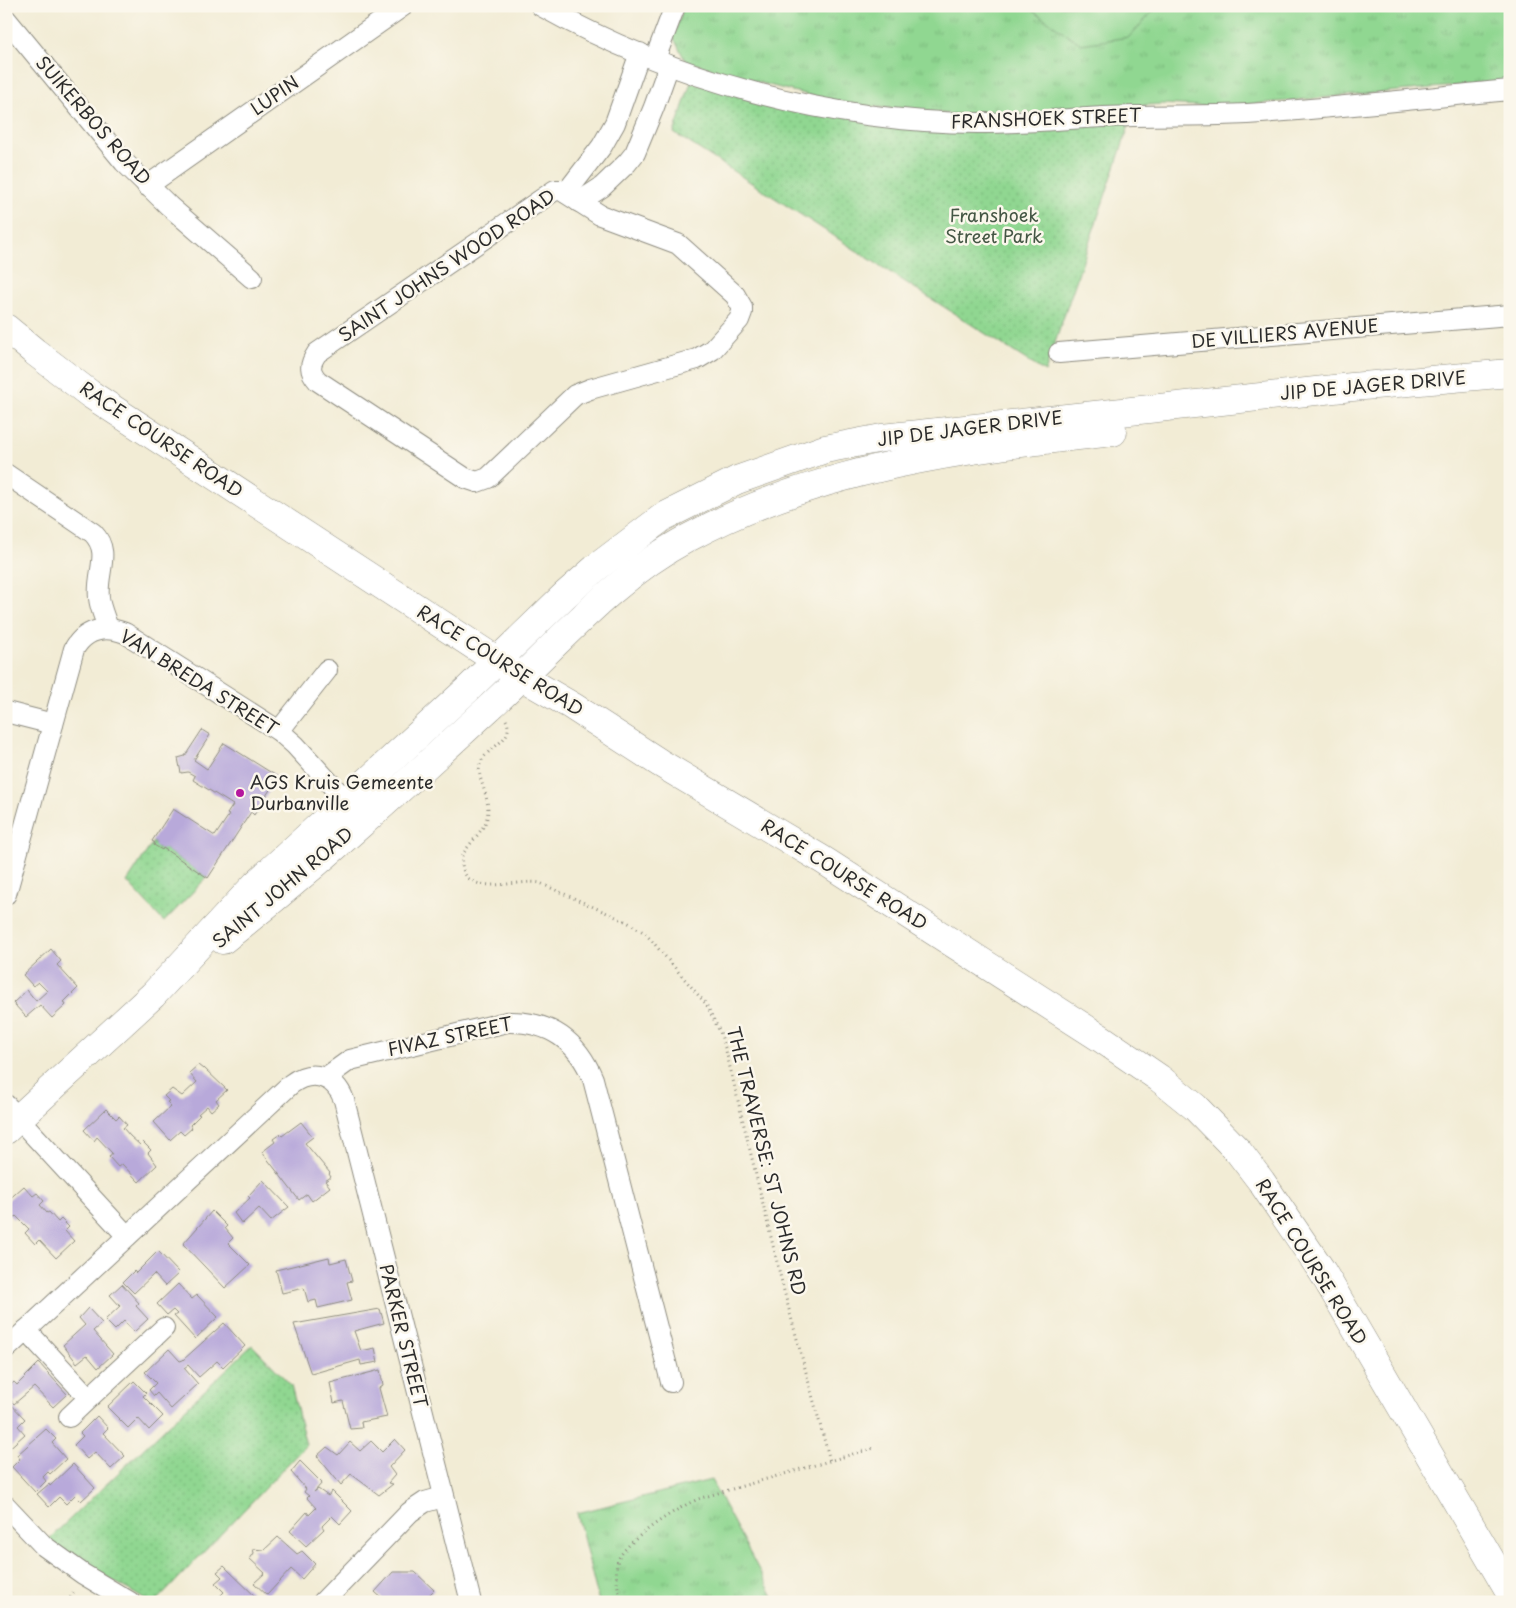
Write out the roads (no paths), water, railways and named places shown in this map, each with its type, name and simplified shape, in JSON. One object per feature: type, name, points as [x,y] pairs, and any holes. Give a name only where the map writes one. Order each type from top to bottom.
[{"type":"main road","name":"RACE COURSE ROAD","points":[[6,328],[90,394],[497,661],[823,860],[1102,1039],[1160,1078],[1195,1107],[1238,1151],[1261,1181],[1322,1271],[1510,1593]]},
{"type":"main road","name":"JIP DE JAGER DRIVE","points":[[497,661],[577,584],[663,517],[737,480],[825,449],[882,438],[1025,422],[1352,387],[1510,373]]},
{"type":"main road","name":"JIP DE JAGER DRIVE","points":[[522,676],[554,644],[633,574],[687,538],[738,513],[852,473],[897,463],[1010,444],[1510,386]]},
{"type":"main road","name":"SAINT JOHN ROAD","points":[[152,995],[256,884],[347,802],[497,661]]},
{"type":"main road","name":"SAINT JOHN ROAD","points":[[10,1118],[152,995],[261,910],[374,811],[522,676]]},
{"type":"street","name":"LUPIN","points":[[147,186],[402,6]]},
{"type":"street","name":"FRANSHOEK STREET","points":[[541,6],[599,36],[655,59],[722,82],[804,104],[893,118],[969,123],[1029,122],[1132,116],[1248,114],[1510,90]]},
{"type":"street","points":[[573,197],[615,123],[655,59],[675,6]]},
{"type":"street","name":"SUIKERBOS ROAD","points":[[6,19],[124,162],[147,186],[252,278]]},
{"type":"street","points":[[573,197],[602,187],[627,163],[635,152],[654,107],[655,59]]},
{"type":"street","name":"SAINT JOHNS WOOD ROAD","points":[[555,190],[561,190],[573,197],[600,215],[678,244],[735,295],[741,303],[741,316],[712,350],[691,361],[590,389],[575,395],[488,478],[477,482],[465,478],[318,381],[312,375],[310,368],[312,360],[317,354],[550,193],[555,190]]},
{"type":"street","name":"DE VILLIERS AVENUE","points":[[1059,353],[1510,315]]},
{"type":"street","points":[[6,474],[93,533],[99,540],[103,551],[98,583],[99,599],[108,628]]},
{"type":"street","name":"VAN BREDA STREET","points":[[6,894],[74,649],[83,638],[95,630],[108,628],[125,633],[279,731],[295,745],[347,802]]},
{"type":"street","points":[[279,731],[327,670]]},
{"type":"street","points":[[6,712],[53,724]]},
{"type":"street","name":"FIVAZ STREET","points":[[325,1078],[350,1060],[507,1022],[531,1023],[542,1026],[569,1042],[582,1056],[593,1079],[671,1382]]},
{"type":"street","points":[[6,1349],[291,1084],[307,1076],[325,1078]]},
{"type":"street","name":"PARKER STREET","points":[[325,1078],[337,1086],[344,1100],[471,1602]]},
{"type":"street","points":[[10,1118],[127,1236]]},
{"type":"street","points":[[68,1417],[164,1328]]},
{"type":"street","points":[[26,1330],[89,1398]]},
{"type":"street","points":[[323,1602],[410,1512],[425,1502],[443,1497]]},
{"type":"street","points":[[6,1506],[44,1546],[83,1574],[130,1602]]},
{"type":"place","name":"AGS Kruis Gemeente Durbanville","points":[[240,793]]},
{"type":"park label","name":"Franshoek Street Park","points":[[994,226]]}]
